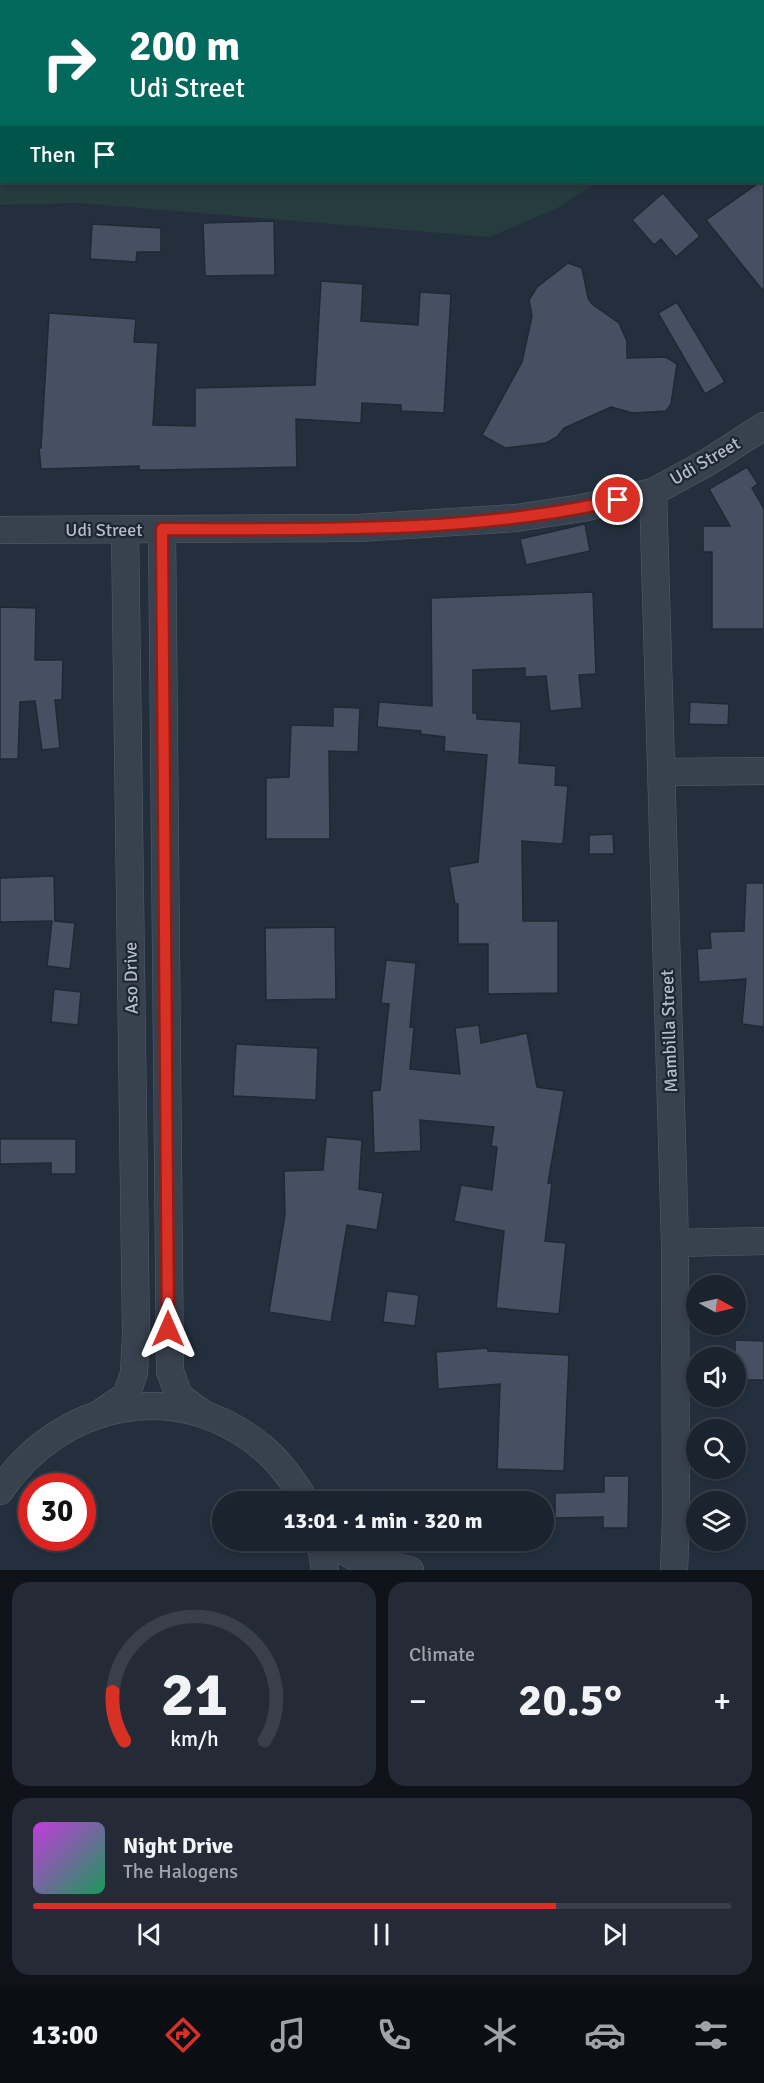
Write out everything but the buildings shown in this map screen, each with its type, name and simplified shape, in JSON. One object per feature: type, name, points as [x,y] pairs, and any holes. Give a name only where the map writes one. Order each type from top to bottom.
[{"type":"street","name":"Udi Street","points":[[0,530],[358,528],[516,518],[582,508],[653,492],[708,462],[764,426]]},
{"type":"street","name":"Mambilla Street","points":[[653,492],[675,1244],[676,1519],[674,1570]]},
{"type":"street","name":"Aso Drive","points":[[102,1412],[126,1396],[134,1373],[135,1335],[125,529]]},
{"type":"street","name":"Aso Drive","points":[[162,529],[170,1371],[179,1396],[202,1413]]},
{"type":"street","points":[[662,772],[764,771]]},
{"type":"street","points":[[675,1244],[764,1242]]},
{"type":"street","points":[[0,1491],[14,1470],[39,1445],[69,1425],[102,1412],[135,1406],[169,1406],[202,1413],[235,1427],[264,1448],[289,1474],[299,1491]]},
{"type":"street","points":[[323,1551],[325,1570]]},
{"type":"street","points":[[343,1551],[355,1557],[410,1570]]},
{"type":"green space","points":[[0,183],[595,183],[556,209],[489,237],[78,203],[0,205]]},
{"type":"route","points":[[168,1329],[162,529],[358,528],[440,524],[516,518],[618,500]]}]
